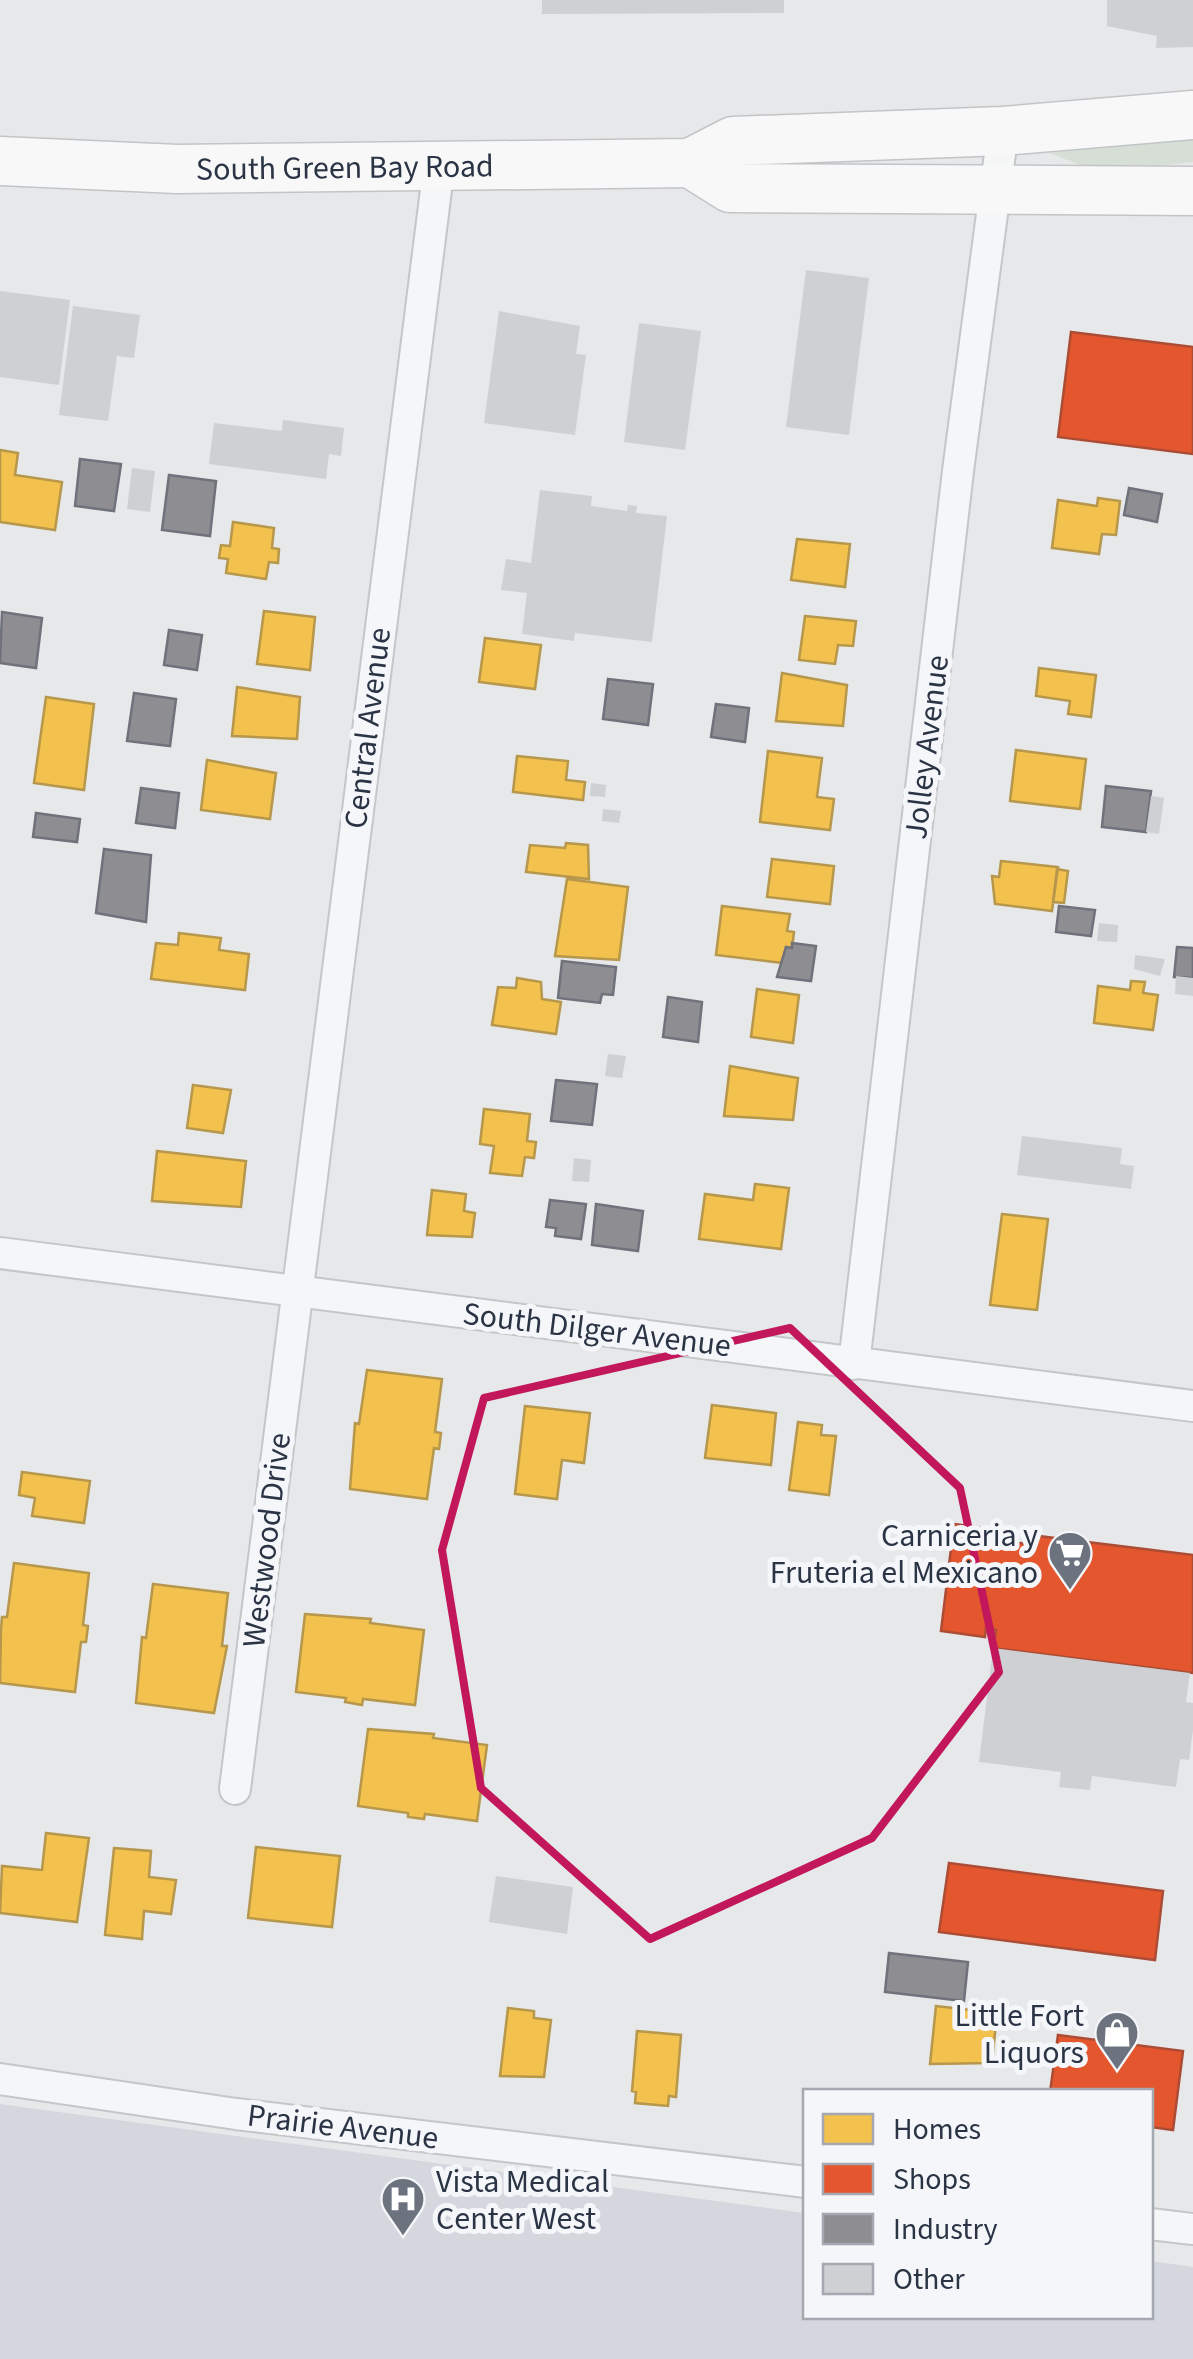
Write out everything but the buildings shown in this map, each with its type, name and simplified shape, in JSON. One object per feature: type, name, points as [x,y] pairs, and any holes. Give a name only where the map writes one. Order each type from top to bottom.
[{"type":"main road","name":"South Green Bay Road","points":[[0,161],[177,169],[690,163],[733,141],[1003,131],[1193,116]]},
{"type":"main road","points":[[690,163],[730,188],[1193,192]]},
{"type":"street","name":"Jolley Avenue","points":[[854,1364],[958,471],[1003,131]]},
{"type":"street","name":"Central Avenue","points":[[296,1291],[438,166]]},
{"type":"street","name":"South Dilger Avenue","points":[[0,1253],[1193,1406]]},
{"type":"street","name":"Westwood Drive","points":[[235,1788],[296,1291]]},
{"type":"street","name":"Prairie Avenue","points":[[0,2079],[256,2116],[803,2182]]},
{"type":"street","points":[[1153,2224],[1193,2229]]},
{"type":"highlighted area","points":[[790,1328],[960,1488],[999,1672],[872,1838],[650,1939],[481,1788],[442,1550],[484,1398]]},
{"type":"shaded area","points":[[1193,137],[1193,162],[1097,172],[1050,153]]},
{"type":"shaded area","name":"Vista Medical Center West","points":[[0,2104],[803,2213],[803,2319],[1153,2319],[1153,2261],[1193,2267],[1193,2359],[0,2359]]},
{"type":"place","name":"Carniceria y Fruteria el Mexicano","points":[[1070,1591]]},
{"type":"place","name":"Little Fort Liquors","points":[[1117,2071]]},
{"type":"place","name":"Vista Medical Center West","points":[[403,2237]]}]
